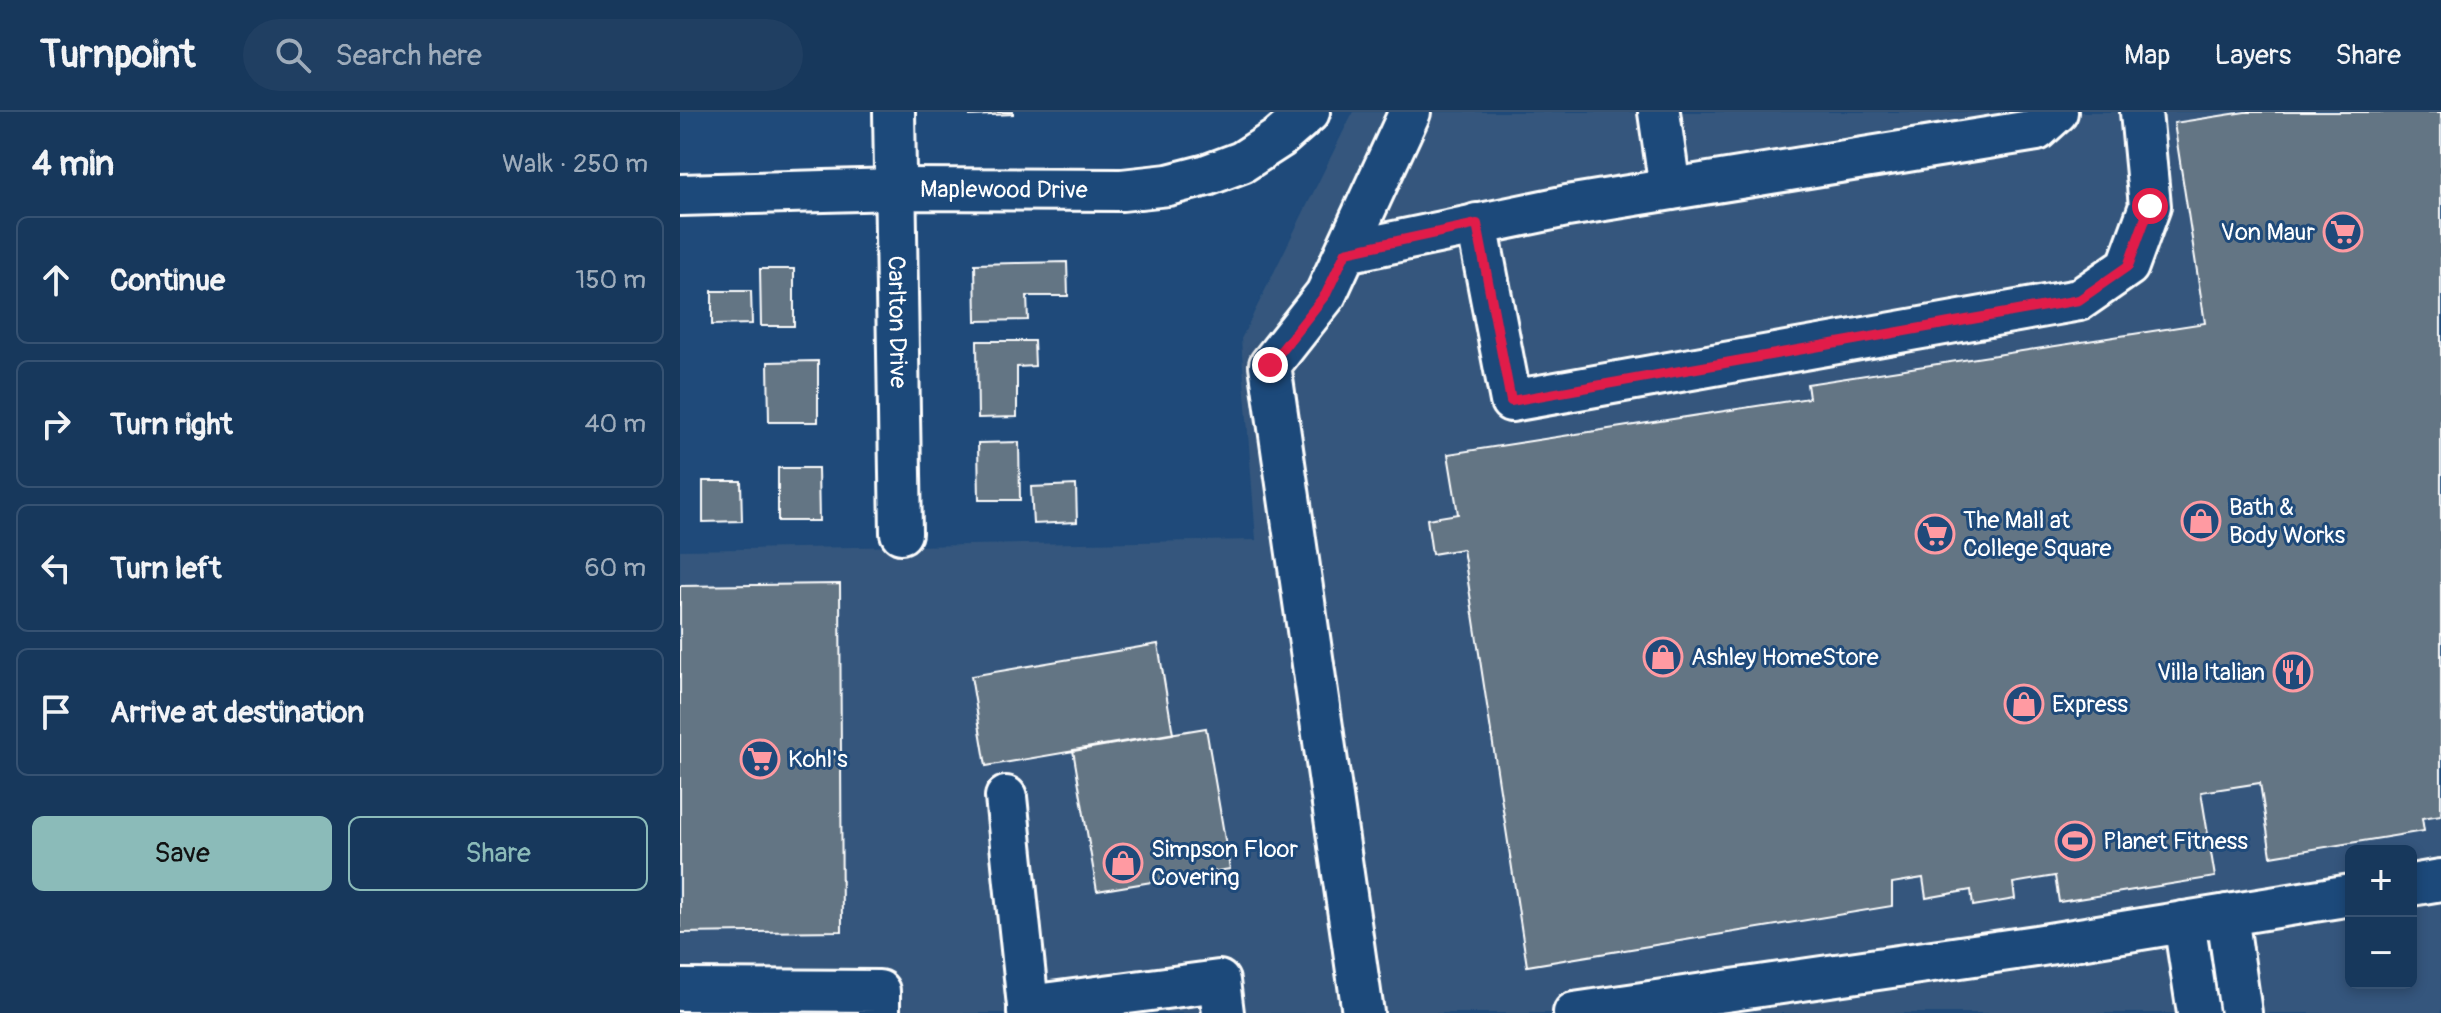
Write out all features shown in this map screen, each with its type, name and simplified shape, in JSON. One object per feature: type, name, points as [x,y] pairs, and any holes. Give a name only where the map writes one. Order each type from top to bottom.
[{"type":"street","name":"Carlton Drive","points":[[894,112],[901,533]]},
{"type":"street","name":"Maplewood Drive","points":[[680,195],[896,189],[1122,190],[1168,185],[1242,162],[1279,138],[1309,112]]},
{"type":"street","points":[[1363,1013],[1270,365],[1326,294],[1410,112]]},
{"type":"street","points":[[1659,112],[1670,189]]},
{"type":"street","points":[[1346,252],[1477,224],[1670,189],[2037,130],[2057,112]]},
{"type":"street","points":[[1477,224],[1511,401],[2079,300],[2128,266],[2150,206],[2141,112]]},
{"type":"street","points":[[1006,797],[1028,1010],[1219,981],[1223,1013]]},
{"type":"street","points":[[2417,884],[2441,880]]},
{"type":"street","points":[[1574,1013],[2036,946],[2345,896]]},
{"type":"street","points":[[2227,915],[2241,1013]]},
{"type":"street","points":[[2184,922],[2198,1013]]},
{"type":"street","points":[[680,990],[879,991],[879,1013]]},
{"type":"shaded area","points":[[1353,112],[2441,112],[2441,1013],[680,1013],[680,550],[1256,540],[1241,339]]},
{"type":"building","points":[[970,112],[1013,112],[1013,114],[970,116]]},
{"type":"building","name":"The Mall at College Square","points":[[2245,112],[2441,112],[2441,815],[2422,818],[2424,831],[2271,856],[2260,783],[2201,792],[2215,877],[2059,902],[2055,876],[2013,883],[2015,899],[1973,906],[1971,890],[1926,898],[1923,878],[1892,883],[1892,906],[1527,966],[1463,549],[1432,554],[1427,519],[1458,514],[1448,454],[1809,398],[1807,384],[2205,323],[2174,123]]},
{"type":"building","points":[[1067,262],[1068,296],[1027,296],[1028,320],[976,321],[975,264]]},
{"type":"building","points":[[760,269],[794,269],[794,326],[761,326]]},
{"type":"building","points":[[712,291],[751,291],[752,324],[712,325]]},
{"type":"building","points":[[977,341],[1034,341],[1035,366],[1017,367],[1017,417],[978,418]]},
{"type":"building","points":[[818,361],[818,422],[769,422],[768,362]]},
{"type":"building","points":[[1019,442],[1020,500],[979,500],[978,443]]},
{"type":"building","points":[[778,468],[818,468],[819,521],[778,521]]},
{"type":"building","points":[[703,481],[741,481],[742,521],[703,522]]},
{"type":"building","points":[[1076,485],[1077,522],[1033,524],[1031,487]]},
{"type":"building","name":"Kohl's","points":[[840,584],[842,931],[680,933],[680,586]]},
{"type":"building","points":[[1158,644],[1173,734],[986,766],[971,676]]},
{"type":"building","points":[[1206,728],[1230,869],[1097,891],[1073,750]]},
{"type":"place","name":"Von Maur","points":[[2343,232]]},
{"type":"place","name":"Bath & Body Works","points":[[2201,521]]},
{"type":"place","name":"The Mall at College Square","points":[[1935,534]]},
{"type":"place","name":"Ashley HomeStore","points":[[1663,657]]},
{"type":"place","name":"Villa Italian","points":[[2293,672]]},
{"type":"place","name":"Express","points":[[2024,704]]},
{"type":"place","name":"Kohl's","points":[[760,759]]},
{"type":"place","name":"Planet Fitness","points":[[2075,841]]},
{"type":"place","name":"Simpson Floor Covering","points":[[1123,863]]},
{"type":"route","points":[[1270,365],[1326,294],[1346,252],[1477,224],[1511,401],[2079,300],[2128,266],[2150,206]]}]
